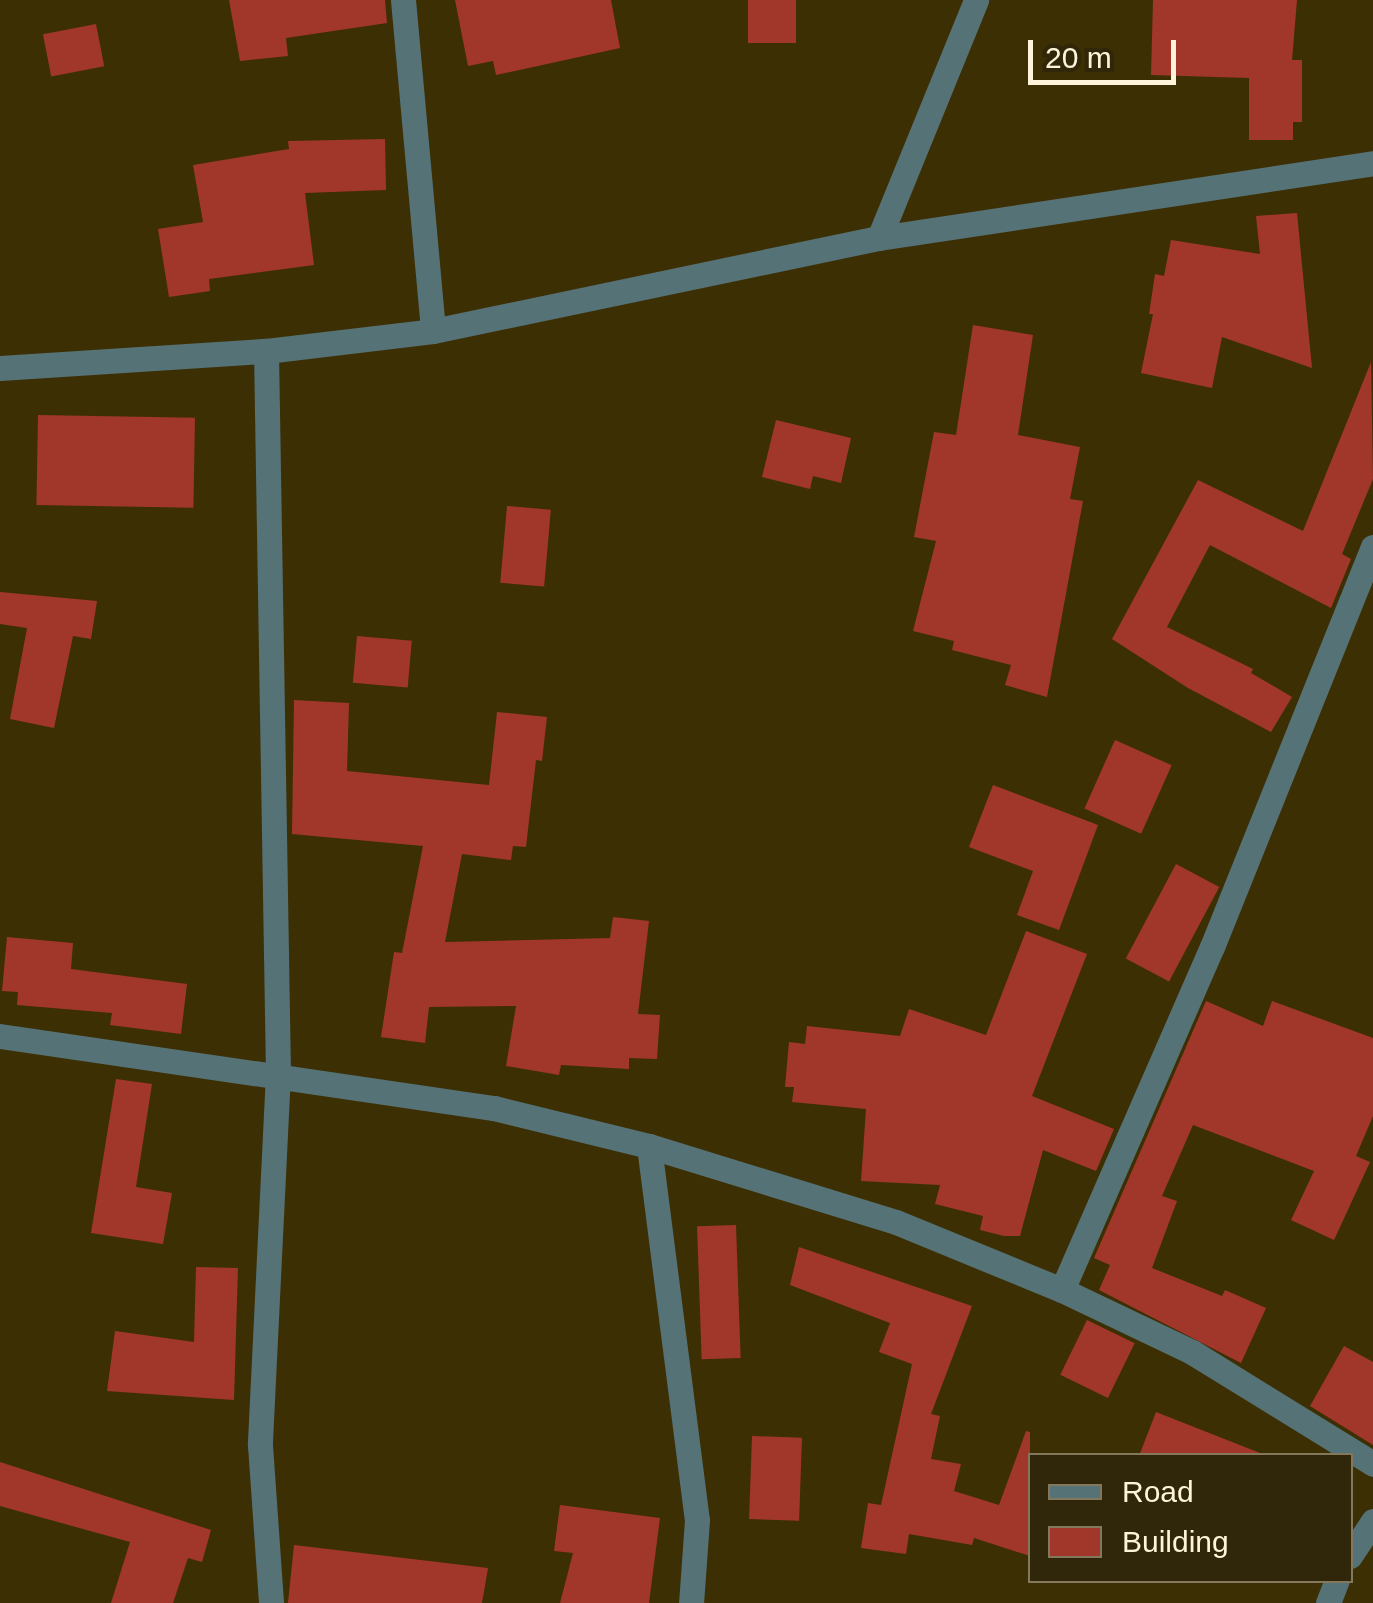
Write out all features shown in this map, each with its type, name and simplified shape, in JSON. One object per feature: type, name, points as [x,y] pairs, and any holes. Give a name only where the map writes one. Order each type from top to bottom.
[{"type":"street","points":[[403,0],[433,331]]},
{"type":"street","points":[[879,238],[976,0]]},
{"type":"street","points":[[0,368],[266,351],[433,331],[879,238],[1373,163]]},
{"type":"street","points":[[266,351],[278,1074],[260,1445],[271,1603]]},
{"type":"street","points":[[1062,1290],[1212,947],[1373,547]]},
{"type":"street","points":[[0,1036],[494,1108],[649,1146],[896,1222],[1062,1290],[1192,1352],[1373,1464]]},
{"type":"street","points":[[649,1146],[697,1520],[692,1603]]},
{"type":"street","points":[[1353,1551],[1373,1521]]},
{"type":"building","points":[[229,0],[385,0],[387,23],[286,38],[288,56],[240,61]]},
{"type":"building","points":[[455,0],[611,0],[620,48],[496,75],[493,61],[468,66]]},
{"type":"building","points":[[748,0],[796,0],[796,43],[748,43]]},
{"type":"building","points":[[1153,0],[1297,0],[1292,60],[1302,60],[1302,122],[1293,122],[1293,140],[1249,140],[1249,78],[1151,75]]},
{"type":"building","points":[[96,24],[104,66],[51,77],[43,34]]},
{"type":"building","points":[[385,139],[386,190],[305,193],[314,265],[209,279],[210,291],[169,297],[158,229],[203,222],[193,165],[289,149],[288,141]]},
{"type":"building","points":[[1297,213],[1312,368],[1222,337],[1212,388],[1141,373],[1153,314],[1149,314],[1155,274],[1164,276],[1171,240],[1260,254],[1256,216]]},
{"type":"building","points":[[973,325],[1033,335],[1018,435],[1080,447],[1070,499],[1083,501],[1047,697],[1005,685],[1011,665],[952,650],[954,641],[913,631],[936,541],[914,537],[934,432],[956,435]]},
{"type":"building","points":[[1371,362],[1373,479],[1342,554],[1351,559],[1331,608],[1210,545],[1167,627],[1253,669],[1251,673],[1292,697],[1271,732],[1188,688],[1112,639],[1198,480],[1303,531]]},
{"type":"building","points":[[38,415],[195,418],[193,508],[36,505]]},
{"type":"building","points":[[776,420],[851,438],[841,483],[813,476],[810,489],[762,477]]},
{"type":"building","points":[[507,506],[551,510],[544,587],[500,583]]},
{"type":"building","points":[[0,592],[97,601],[91,639],[73,636],[54,728],[10,719],[27,628],[0,624]]},
{"type":"building","points":[[357,636],[412,641],[408,688],[353,683]]},
{"type":"building","points":[[294,700],[349,703],[347,771],[489,785],[497,712],[547,717],[542,761],[536,760],[526,847],[513,846],[511,860],[462,854],[445,942],[610,938],[613,917],[649,921],[638,1014],[660,1015],[657,1059],[629,1058],[629,1069],[561,1065],[559,1075],[506,1066],[516,1006],[429,1007],[425,1043],[381,1037],[394,952],[402,953],[423,846],[292,834]]},
{"type":"building","points":[[1115,740],[1172,765],[1141,834],[1084,809]]},
{"type":"building","points":[[993,785],[1098,825],[1059,930],[1017,915],[1033,871],[969,847]]},
{"type":"building","points":[[1176,864],[1219,887],[1169,981],[1126,958]]},
{"type":"building","points":[[1026,931],[1087,954],[1032,1096],[1114,1129],[1096,1171],[1043,1150],[1020,1236],[1004,1236],[980,1230],[983,1216],[935,1204],[940,1185],[861,1181],[866,1109],[792,1102],[794,1087],[785,1087],[789,1042],[805,1044],[807,1026],[900,1036],[909,1009],[986,1035]]},
{"type":"building","points":[[7,937],[73,943],[71,969],[187,984],[181,1034],[110,1025],[112,1013],[17,1005],[18,992],[2,991]]},
{"type":"building","points":[[1206,1001],[1263,1026],[1272,1001],[1373,1038],[1373,1116],[1356,1156],[1370,1162],[1334,1240],[1291,1220],[1314,1171],[1193,1125],[1162,1196],[1177,1201],[1152,1268],[1222,1296],[1225,1290],[1266,1308],[1241,1363],[1099,1290],[1110,1265],[1094,1258]]},
{"type":"building","points":[[116,1079],[152,1084],[136,1187],[172,1193],[163,1244],[91,1233]]},
{"type":"building","points":[[736,1225],[741,1358],[702,1359],[697,1226]]},
{"type":"building","points":[[799,1247],[972,1306],[931,1414],[940,1416],[931,1459],[961,1464],[954,1491],[999,1505],[1026,1431],[1030,1432],[1028,1555],[974,1538],[972,1545],[909,1534],[906,1554],[861,1548],[868,1503],[881,1505],[912,1364],[879,1352],[890,1323],[790,1285]]},
{"type":"building","points":[[196,1267],[238,1268],[234,1400],[107,1391],[115,1331],[194,1342]]},
{"type":"building","points":[[1087,1320],[1135,1343],[1108,1398],[1060,1375]]},
{"type":"building","points":[[1344,1346],[1373,1362],[1373,1445],[1310,1406]]},
{"type":"building","points":[[1156,1412],[1260,1453],[1140,1453]]},
{"type":"building","points":[[752,1436],[802,1438],[799,1521],[749,1519]]},
{"type":"building","points":[[0,1462],[211,1530],[202,1562],[188,1558],[173,1603],[111,1603],[130,1542],[0,1506]]},
{"type":"building","points":[[560,1505],[660,1518],[649,1603],[560,1603],[573,1553],[554,1551]]},
{"type":"building","points":[[294,1545],[488,1568],[482,1603],[288,1603]]}]
